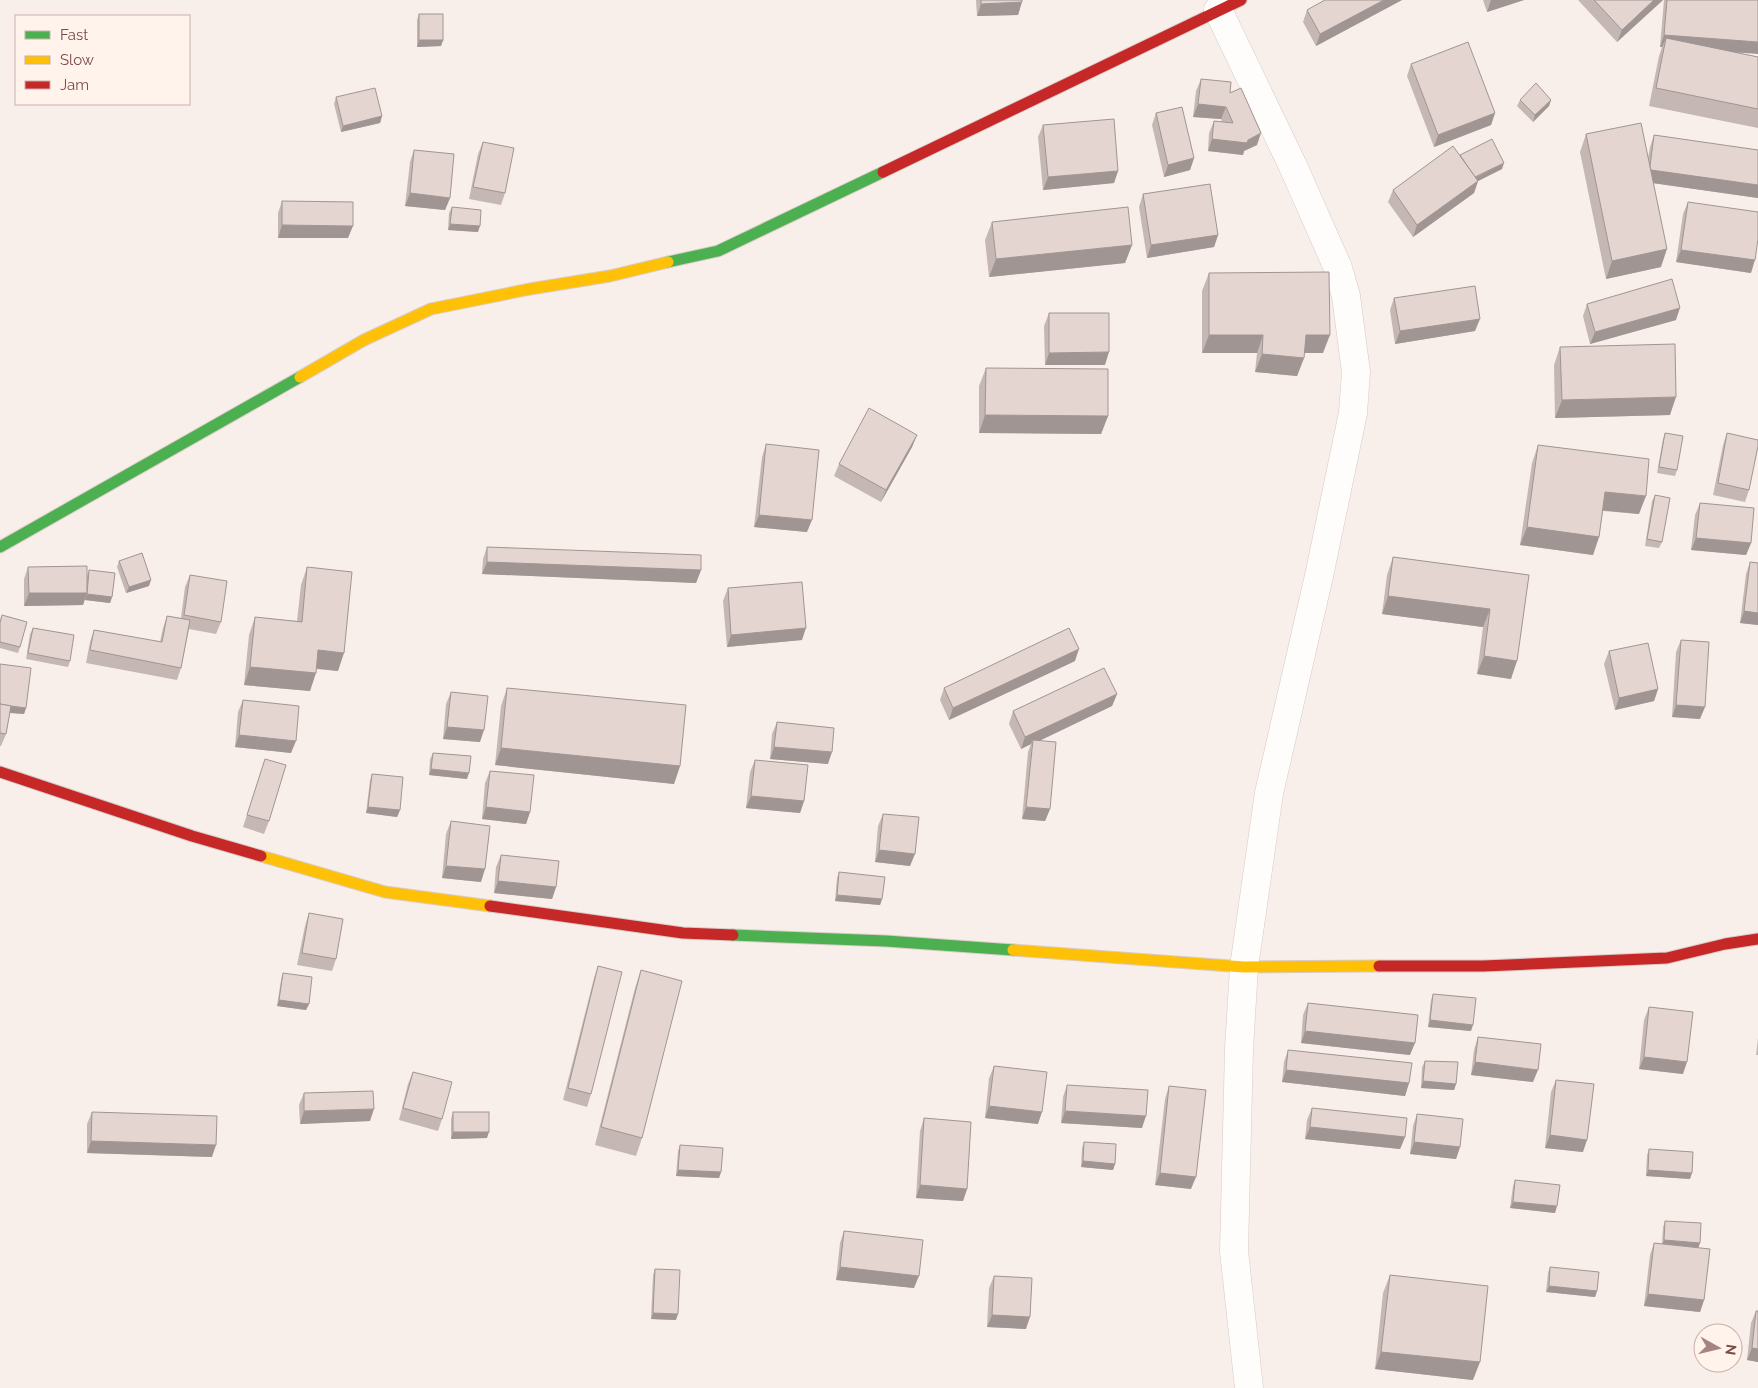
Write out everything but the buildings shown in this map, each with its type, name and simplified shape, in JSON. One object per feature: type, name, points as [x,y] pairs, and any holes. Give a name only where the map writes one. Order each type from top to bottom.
[{"type":"street","points":[[0,547],[364,340],[431,309],[530,289],[610,276],[718,251],[1230,5],[1292,164],[1338,268],[1346,296],[1356,372],[1353,413],[1319,576],[1269,793],[1244,967],[1239,1050],[1234,1252],[1249,1388]]},
{"type":"street","points":[[0,772],[192,836],[385,892],[683,933],[886,941],[1244,967],[1483,966],[1667,958],[1725,944],[1758,939]]},
{"type":"traffic: fast","points":[[668,262],[718,251],[883,172]]},
{"type":"traffic: fast","points":[[0,547],[300,377]]},
{"type":"traffic: fast","points":[[733,935],[886,941],[1013,950]]},
{"type":"traffic: slow","points":[[300,377],[364,340],[431,309],[530,289],[610,276],[668,262]]},
{"type":"traffic: slow","points":[[261,856],[385,892],[490,906]]},
{"type":"traffic: slow","points":[[1013,950],[1244,967],[1379,966]]},
{"type":"traffic: jam","points":[[883,172],[1241,0]]},
{"type":"traffic: jam","points":[[0,772],[192,836],[261,856]]},
{"type":"traffic: jam","points":[[490,906],[683,933],[733,935]]},
{"type":"traffic: jam","points":[[1379,966],[1483,966],[1667,958],[1725,944],[1758,939]]}]
